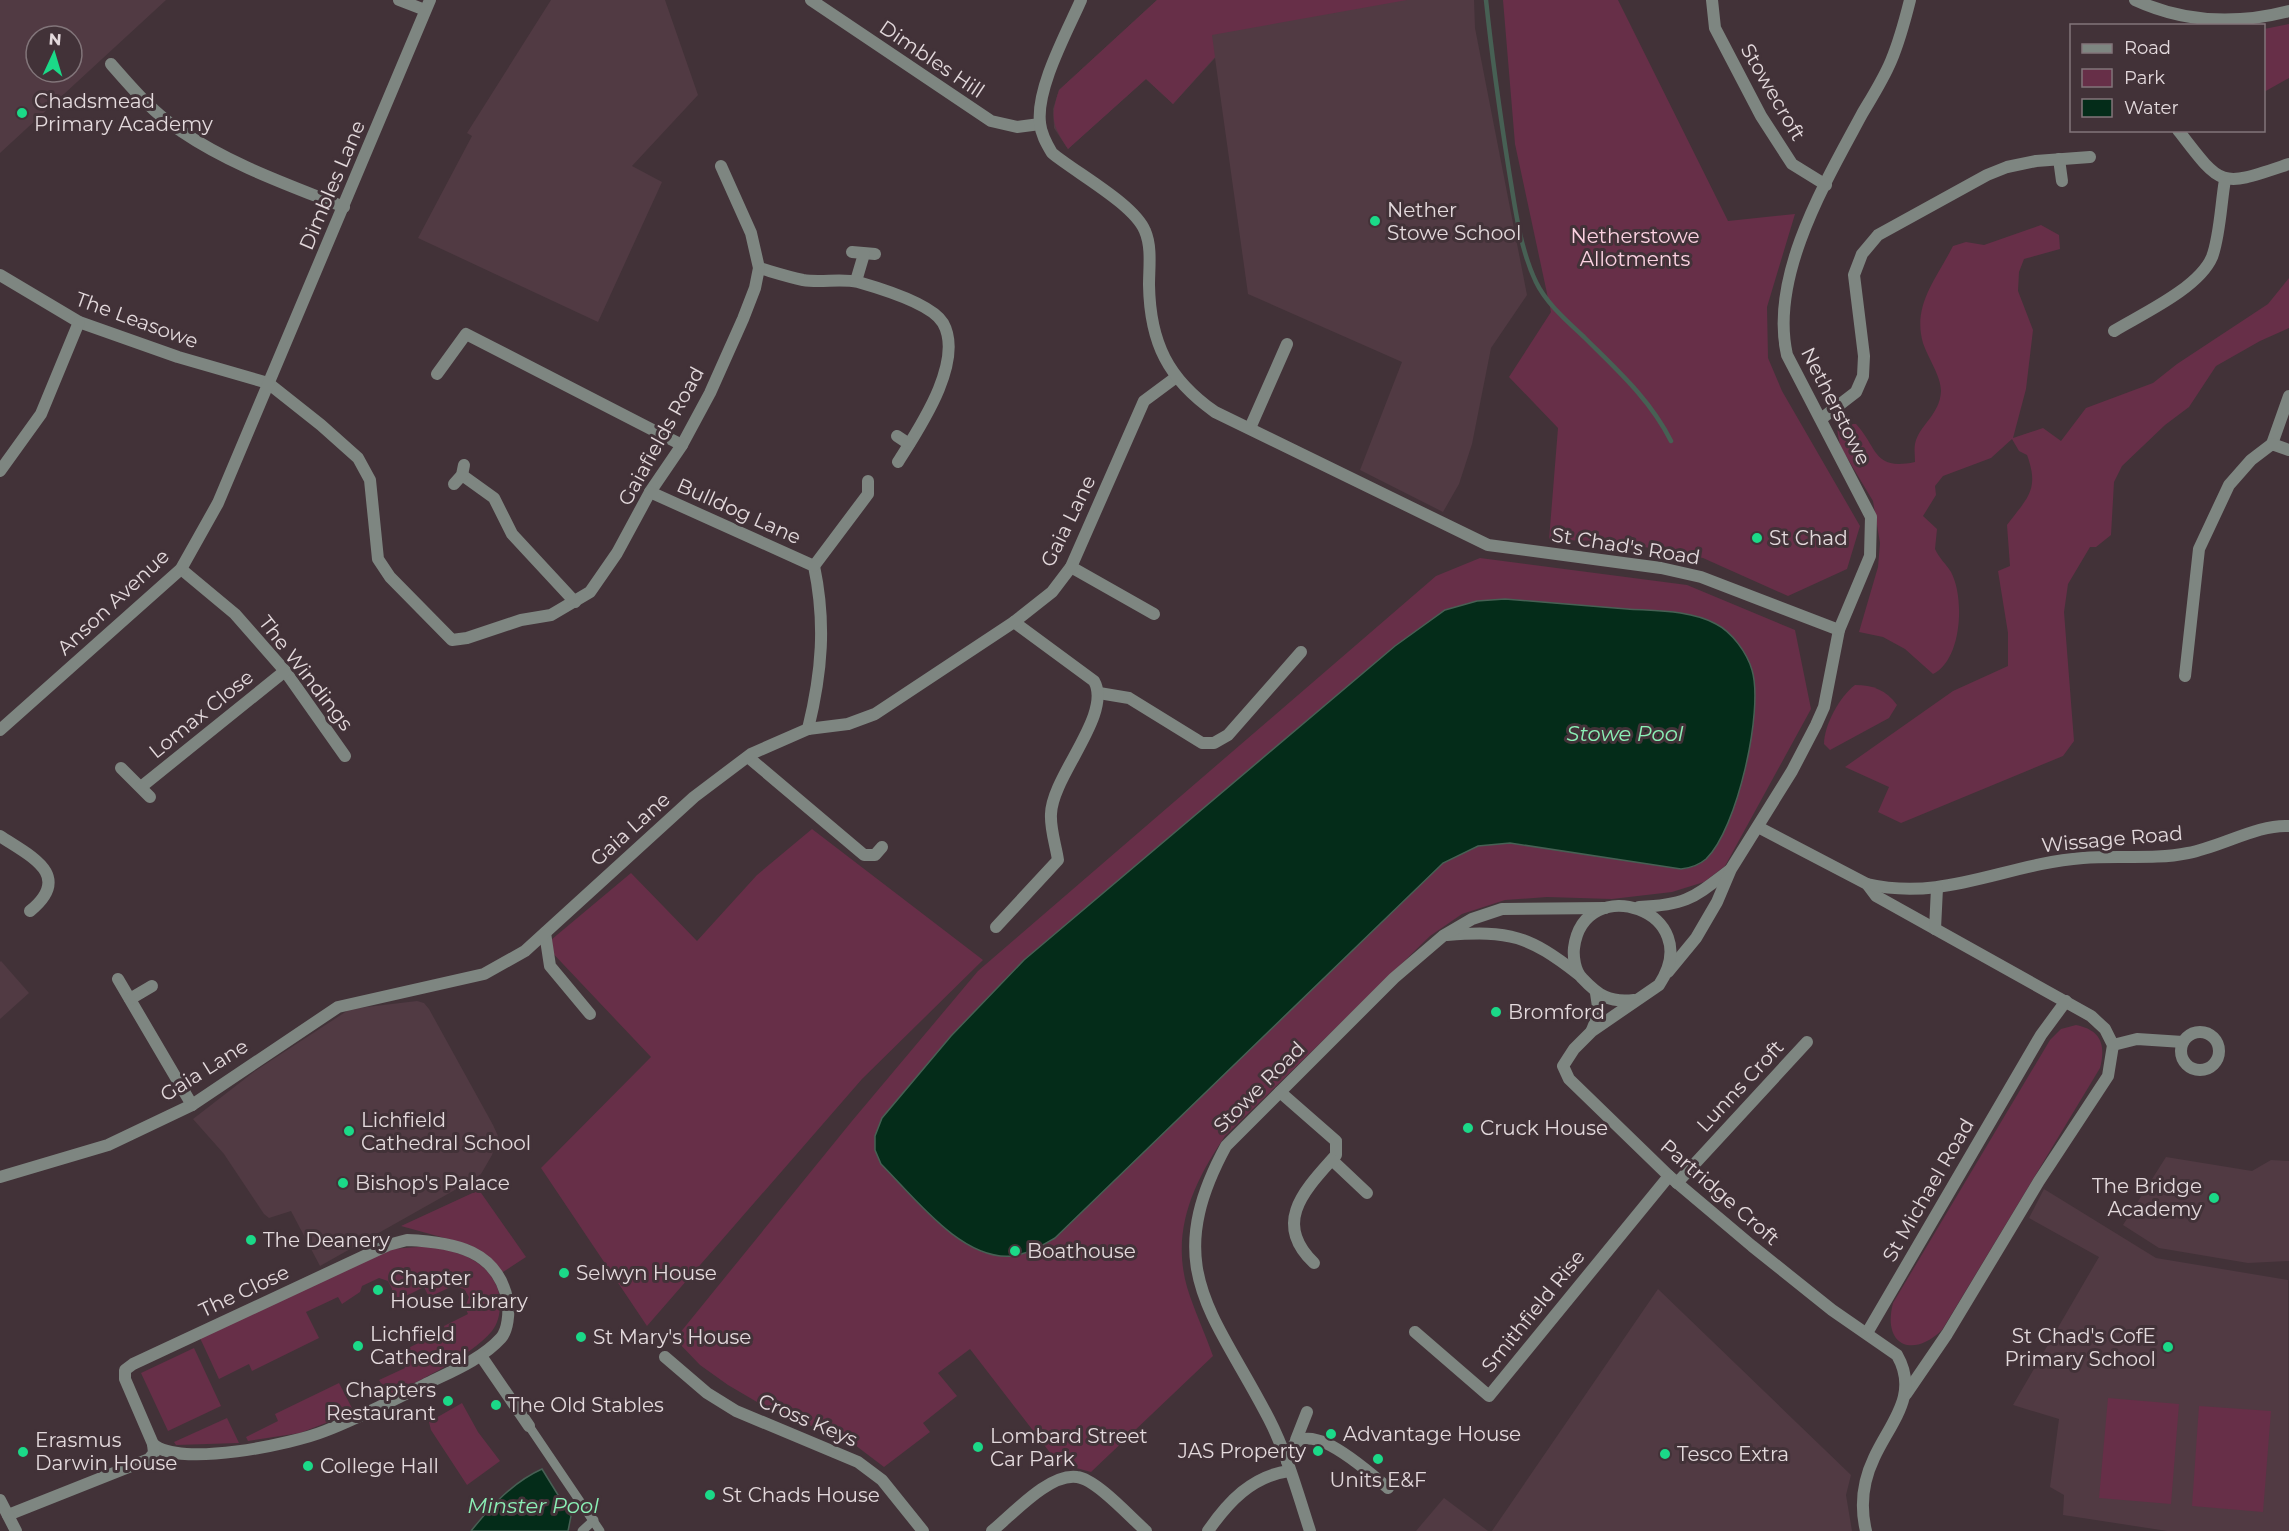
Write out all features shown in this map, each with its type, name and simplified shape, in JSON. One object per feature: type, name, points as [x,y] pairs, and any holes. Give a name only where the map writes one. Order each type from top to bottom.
[{"type":"street","points":[[399,0],[427,5]]},
{"type":"street","name":"Dimbles Hill","points":[[811,0],[991,121],[1017,127],[1040,124]]},
{"type":"street","points":[[1040,124],[1046,85],[1081,0]]},
{"type":"street","name":"Stowecroft","points":[[1712,0],[1715,28],[1761,116],[1792,164],[1826,184]]},
{"type":"street","name":"Netherstowe","points":[[1839,630],[1870,556],[1871,517],[1797,377],[1783,338],[1790,274],[1800,240],[1826,184],[1891,62],[1910,0]]},
{"type":"street","points":[[2135,0],[2166,20],[2214,21],[2289,11]]},
{"type":"street","name":"Dimbles Lane","points":[[268,383],[344,207],[427,5]]},
{"type":"street","points":[[111,64],[140,97],[179,131],[229,160],[344,207]]},
{"type":"street","name":"St Chad's Road","points":[[1040,124],[1052,153],[1136,215],[1145,231],[1149,246],[1149,302],[1156,340],[1175,378],[1191,395],[1215,412],[1488,545],[1660,568],[1701,577],[1839,630]]},
{"type":"street","points":[[2180,132],[2204,164],[2225,180],[2241,179],[2289,164]]},
{"type":"street","points":[[1821,419],[1856,392],[1863,376],[1864,356],[1854,275],[1862,254],[1878,235],[1987,175],[2007,167],[2090,157]]},
{"type":"street","points":[[2059,159],[2061,181]]},
{"type":"street","name":"Gaiafields Road","points":[[268,383],[358,458],[372,488],[378,559],[390,577],[452,640],[467,638],[511,623],[552,615],[590,592],[610,563],[650,492],[682,445],[710,393],[755,288],[759,268],[751,233],[721,166]]},
{"type":"street","points":[[2114,331],[2174,295],[2205,270],[2213,255],[2225,180]]},
{"type":"street","points":[[856,282],[864,253]]},
{"type":"street","points":[[759,268],[803,280],[856,282],[920,305],[943,322],[948,337],[947,361],[931,408],[898,462]]},
{"type":"street","name":"The Leasowe","points":[[0,275],[79,322],[167,354],[268,383]]},
{"type":"street","points":[[0,471],[41,414],[79,322]]},
{"type":"street","points":[[437,374],[466,334],[682,445]]},
{"type":"street","points":[[1250,428],[1287,344]]},
{"type":"street","name":"Gaia Lane","points":[[0,1178],[108,1145],[192,1106],[338,1007],[484,975],[525,951],[694,797],[748,756],[808,729],[848,724],[875,714],[1014,622],[1052,592],[1071,567],[1144,401],[1175,378]]},
{"type":"street","name":"Anson Avenue","points":[[0,730],[182,569],[218,503],[268,383]]},
{"type":"street","points":[[2185,676],[2199,549],[2229,485],[2251,460],[2272,444],[2289,396]]},
{"type":"street","points":[[897,436],[909,444]]},
{"type":"street","points":[[2272,444],[2289,450]]},
{"type":"street","points":[[460,474],[494,498],[512,534],[575,602]]},
{"type":"street","name":"Bulldog Lane","points":[[808,729],[819,683],[822,632],[821,598],[814,566],[870,489]]},
{"type":"street","name":"Bulldog Lane","points":[[650,492],[814,566]]},
{"type":"street","points":[[1071,567],[1154,614]]},
{"type":"street","name":"The Windings","points":[[182,569],[235,614],[285,671],[345,756]]},
{"type":"street","points":[[996,927],[1058,860],[1051,813],[1059,785],[1096,710],[1099,693],[1094,681],[1014,622]]},
{"type":"street","points":[[1443,936],[1479,933],[1510,934],[1536,944],[1578,974],[1596,993],[1618,1002],[1646,996],[1659,986],[1696,938],[1717,903],[1731,869],[1792,771],[1824,707],[1839,630]]},
{"type":"street","points":[[1099,693],[1129,699],[1202,743],[1214,743],[1228,735],[1301,652]]},
{"type":"street","name":"Lomax Close","points":[[141,787],[285,671]]},
{"type":"street","points":[[748,756],[864,855],[875,855],[882,847]]},
{"type":"street","points":[[121,768],[150,797]]},
{"type":"street","name":"Wissage Road","points":[[1867,884],[1892,890],[1937,888],[2049,862],[2082,858],[2187,853],[2226,844],[2272,825],[2289,826]]},
{"type":"street","points":[[1758,827],[1867,884],[1876,896],[2066,1001],[2105,1029],[2113,1045],[2108,1076],[2039,1181],[1947,1334],[1906,1395],[1901,1410],[1874,1458],[1866,1478],[1862,1500],[1866,1531]]},
{"type":"street","points":[[0,836],[28,852],[49,877],[49,890],[43,901],[30,911]]},
{"type":"street","points":[[1578,974],[1574,955],[1575,940],[1587,921],[1606,908],[1622,905],[1672,906],[1694,897],[1731,869]]},
{"type":"street","points":[[1935,929],[1937,888]]},
{"type":"street","points":[[1637,907],[1651,914],[1661,924],[1668,938],[1670,959],[1666,975]]},
{"type":"street","name":"Stowe Road","points":[[1310,1531],[1270,1422],[1202,1293],[1194,1243],[1201,1199],[1227,1146],[1394,978],[1443,936],[1472,919],[1503,909],[1606,908]]},
{"type":"street","points":[[545,933],[550,966],[590,1014]]},
{"type":"street","points":[[118,978],[192,1106]]},
{"type":"street","points":[[130,999],[152,986]]},
{"type":"street","points":[[1592,1031],[1599,1014],[1596,993]]},
{"type":"street","points":[[1592,1031],[1634,1000]]},
{"type":"street","name":"St Michael Road","points":[[1867,1333],[2041,1035],[2066,1001]]},
{"type":"street","name":"Partridge Croft","points":[[1592,1031],[1574,1049],[1563,1066],[1569,1079],[1673,1180],[1832,1310],[1867,1333]]},
{"type":"street","points":[[2113,1045],[2137,1039],[2183,1042]]},
{"type":"street","name":"Lunns Croft","points":[[1673,1180],[1808,1042]]},
{"type":"street","points":[[1280,1092],[1336,1141],[1336,1155],[1299,1199],[1296,1214],[1294,1227],[1299,1249],[1314,1263]]},
{"type":"street","points":[[1332,1160],[1367,1192]]},
{"type":"street","name":"Smithfield Rise","points":[[1415,1332],[1489,1396],[1673,1180]]},
{"type":"street","name":"The Close","points":[[407,1240],[429,1241],[453,1246],[478,1255],[494,1269],[505,1284],[509,1312],[503,1336],[481,1356],[324,1432],[296,1440],[184,1456],[161,1452],[153,1444],[125,1379],[125,1370],[141,1360],[388,1245],[407,1240]]},
{"type":"street","points":[[1867,1333],[1897,1355],[1906,1378],[1906,1395]]},
{"type":"street","points":[[481,1356],[600,1531]]},
{"type":"street","name":"Cross Keys","points":[[665,1358],[707,1393],[736,1411],[858,1462],[882,1480],[923,1531]]},
{"type":"street","points":[[1208,1531],[1229,1504],[1252,1484],[1288,1467],[1289,1447],[1296,1440],[1307,1412]]},
{"type":"street","points":[[1296,1440],[1311,1438],[1341,1450],[1388,1488]]},
{"type":"street","points":[[8,1515],[149,1459],[154,1453],[153,1444]]},
{"type":"street","points":[[992,1531],[1048,1484],[1061,1478],[1078,1476],[1093,1484],[1146,1531]]},
{"type":"street","points":[[0,1500],[16,1531]]},
{"type":"street","points":[[582,1531],[594,1520]]},
{"type":"shaded area","name":"Chadsmead Primary Academy","points":[[0,0],[166,0],[84,76],[84,24],[24,24],[24,84],[75,84],[0,153]]},
{"type":"shaded area","points":[[551,0],[665,0],[698,95],[632,166],[662,182],[598,322],[418,238],[472,136],[467,133]]},
{"type":"shaded area","name":"Nether Stowe School","points":[[1157,0],[1474,0],[1475,28],[1527,295],[1491,348],[1472,444],[1459,484],[1443,512],[1360,470],[1402,362],[1248,294],[1215,58],[1173,104],[1146,79],[1068,149],[1054,128],[1053,109],[1059,90]]},
{"type":"shaded area","points":[[0,962],[29,993],[0,1019]]},
{"type":"shaded area","name":"Lichfield Cathedral School","points":[[417,1001],[424,1003],[429,1009],[493,1125],[498,1136],[492,1155],[481,1174],[469,1182],[320,1266],[291,1211],[269,1218],[264,1214],[224,1154],[193,1119],[255,1071],[350,1009]]},
{"type":"shaded area","name":"The Bridge Academy","points":[[2166,1157],[2252,1171],[2271,1160],[2289,1161],[2289,1261],[2248,1263],[2159,1248],[2123,1225]]},
{"type":"shaded area","name":"St Chad's CofE Primary School","points":[[2044,1189],[2156,1258],[2288,1280],[2289,1531],[2167,1531],[2063,1515],[2064,1495],[2050,1487],[2059,1419],[2013,1405],[2099,1257],[2029,1218]]},
{"type":"shaded area","points":[[1658,1289],[1851,1475],[1846,1495],[1852,1531],[1492,1531]]},
{"type":"shaded area","points":[[1444,1498],[1488,1531],[1416,1531]]},
{"type":"green space","points":[[1157,0],[1407,0],[1212,35],[1215,57],[1173,104],[1146,79],[1068,149],[1054,121],[1054,108],[1059,90]]},
{"type":"green space","name":"Netherstowe Allotments","points":[[1503,0],[1618,0],[1728,221],[1795,214],[1767,307],[1768,358],[1782,391],[1860,526],[1847,569],[1788,596],[1703,558],[1612,541],[1549,540],[1558,428],[1509,377],[1551,312],[1515,144]]},
{"type":"green space","points":[[2289,24],[2289,78],[2265,91],[2265,29]]},
{"type":"green space","points":[[2041,225],[2059,235],[2060,249],[2024,259],[2019,272],[2018,291],[2033,330],[2026,389],[2013,438],[2043,428],[2061,441],[2086,408],[2153,383],[2177,364],[2268,304],[2289,278],[2289,328],[2260,341],[2216,366],[2189,407],[2165,425],[2122,466],[2114,482],[2111,535],[2096,547],[2090,547],[2068,584],[2064,612],[2074,741],[2063,756],[1901,823],[1878,812],[1889,787],[1845,767],[1953,691],[2008,666],[2008,633],[1998,571],[2010,566],[2007,525],[2029,493],[2032,485],[2031,467],[2027,455],[2019,451],[2012,439],[1991,458],[1943,476],[1935,486],[1936,495],[1923,516],[1937,529],[1935,549],[1951,572],[1958,597],[1959,612],[1958,628],[1950,656],[1943,667],[1933,674],[1905,649],[1883,637],[1859,632],[1878,567],[1880,543],[1873,501],[1840,446],[1837,429],[1843,424],[1856,424],[1884,460],[1901,464],[1915,462],[1917,437],[1937,407],[1941,391],[1937,373],[1923,343],[1920,329],[1923,304],[1928,292],[1953,246],[1966,242],[1984,245]]},
{"type":"green space","points":[[1480,558],[1687,585],[1795,630],[1811,709],[1725,866],[1704,882],[1672,892],[1612,899],[1547,897],[1505,900],[1462,914],[1430,936],[1225,1136],[1214,1153],[1188,1207],[1182,1246],[1187,1287],[1213,1356],[1091,1472],[1058,1463],[970,1349],[938,1373],[957,1396],[923,1423],[930,1432],[884,1467],[855,1445],[757,1402],[700,1365],[675,1339],[852,1121],[978,971],[1436,576]]},
{"type":"green space","points":[[1855,685],[1879,689],[1897,705],[1889,718],[1830,750],[1824,744],[1830,720],[1844,696]]},
{"type":"green space","points":[[812,829],[983,960],[862,1079],[647,1326],[541,1168],[651,1057],[545,945],[631,873],[697,941],[757,875]]},
{"type":"green space","points":[[2076,1025],[2091,1031],[2100,1040],[2102,1060],[2100,1068],[1942,1330],[1920,1344],[1902,1343],[1896,1338],[1892,1329],[1893,1303],[2050,1040],[2061,1029]]},
{"type":"green space","points":[[479,1190],[526,1257],[503,1272],[470,1245],[401,1226]]},
{"type":"green space","points":[[431,1246],[461,1254],[478,1263],[492,1277],[499,1292],[500,1310],[492,1331],[455,1361],[378,1401],[375,1393],[384,1388],[379,1380],[405,1368],[398,1353],[445,1330],[444,1326],[468,1314],[465,1307],[469,1297],[464,1289],[453,1286],[429,1297],[424,1287],[392,1303],[389,1297],[392,1289],[388,1281],[379,1278],[362,1286],[360,1292],[342,1304],[338,1297],[306,1312],[319,1338],[252,1371],[249,1364],[219,1379],[200,1338],[391,1249]]},
{"type":"green space","points":[[194,1348],[221,1406],[168,1431],[141,1373]]},
{"type":"green space","points":[[339,1383],[354,1412],[300,1433],[248,1441],[246,1437],[278,1421],[275,1414]]},
{"type":"green space","points":[[2108,1398],[2179,1404],[2171,1504],[2099,1498]]},
{"type":"green space","points":[[462,1403],[478,1432],[500,1461],[467,1485],[431,1430],[429,1422]]},
{"type":"green space","points":[[2199,1406],[2271,1411],[2263,1512],[2192,1506]]},
{"type":"green space","points":[[227,1418],[239,1443],[176,1445],[174,1442]]},
{"type":"water","name":"Stowe Pool","points":[[1505,599],[1661,611],[1695,616],[1706,619],[1728,632],[1743,650],[1750,663],[1755,688],[1751,740],[1745,769],[1728,823],[1706,859],[1694,866],[1681,869],[1510,843],[1478,846],[1443,863],[1055,1238],[1023,1253],[1012,1256],[993,1255],[957,1238],[940,1224],[881,1164],[875,1150],[875,1136],[882,1118],[951,1036],[1024,960],[1395,646],[1445,610],[1477,601]]},
{"type":"water","name":"Minster Pool","points":[[542,1469],[571,1516],[568,1531],[471,1531],[503,1495],[531,1474]]},
{"type":"waterway","points":[[1486,0],[1496,86],[1514,199],[1530,269],[1540,290],[1551,304],[1632,385],[1663,426],[1671,441]]},
{"type":"place","name":"Chadsmead Primary Academy","points":[[22,113]]},
{"type":"place","name":"Nether Stowe School","points":[[1375,221]]},
{"type":"place","name":"St Chad","points":[[1757,538]]},
{"type":"place","name":"Bromford","points":[[1496,1012]]},
{"type":"place","name":"Cruck House","points":[[1468,1128]]},
{"type":"place","name":"Lichfield Cathedral School","points":[[349,1131]]},
{"type":"place","name":"Bishop's Palace","points":[[343,1183]]},
{"type":"place","name":"The Bridge Academy","points":[[2214,1198]]},
{"type":"place","name":"The Deanery","points":[[251,1240]]},
{"type":"place","name":"Boathouse","points":[[1015,1251]]},
{"type":"place","name":"Selwyn House","points":[[564,1273]]},
{"type":"place","name":"Chapter House Library","points":[[378,1290]]},
{"type":"place","name":"St Mary's House","points":[[581,1337]]},
{"type":"place","name":"Lichfield Cathedral","points":[[358,1346]]},
{"type":"place","name":"St Chad's CofE Primary School","points":[[2168,1347]]},
{"type":"place","name":"Chapters Restaurant","points":[[448,1401]]},
{"type":"place","name":"The Old Stables","points":[[496,1405]]},
{"type":"place","name":"Advantage House","points":[[1331,1434]]},
{"type":"place","name":"Lombard Street Car Park","points":[[978,1447]]},
{"type":"place","name":"JAS Property","points":[[1318,1451]]},
{"type":"place","name":"Erasmus Darwin House","points":[[23,1452]]},
{"type":"place","name":"Tesco Extra","points":[[1665,1454]]},
{"type":"place","name":"Units E&F","points":[[1378,1459]]},
{"type":"place","name":"College Hall","points":[[308,1466]]},
{"type":"place","name":"St Chads House","points":[[710,1495]]}]
